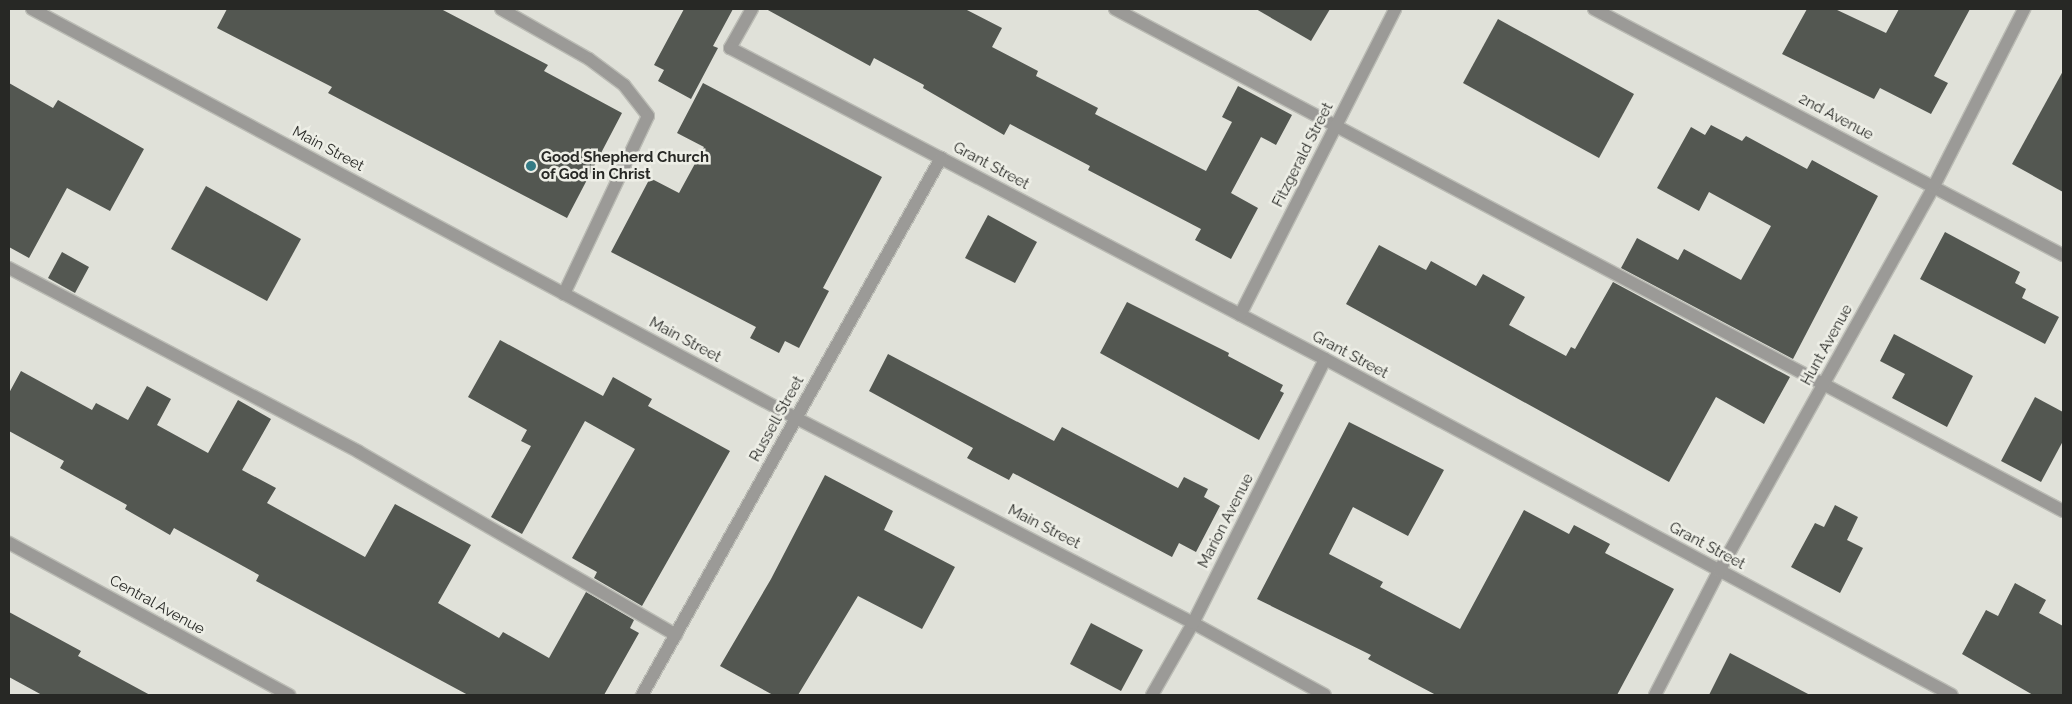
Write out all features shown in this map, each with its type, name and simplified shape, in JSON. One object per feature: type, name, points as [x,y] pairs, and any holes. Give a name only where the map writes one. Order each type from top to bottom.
[{"type":"street","name":"Main Street","points":[[32,9],[796,418],[1194,622],[1325,695]]},
{"type":"street","points":[[501,9],[589,59],[624,86],[648,116],[564,294]]},
{"type":"street","name":"Grant Street","points":[[752,9],[730,48],[1325,359],[1719,572],[1952,695]]},
{"type":"street","points":[[1115,9],[1337,124],[2063,511]]},
{"type":"street","name":"Fitzgerald Street","points":[[1240,315],[1395,9]]},
{"type":"street","name":"2nd Avenue","points":[[1594,9],[2063,255]]},
{"type":"street","name":"Hunt Avenue","points":[[1654,695],[1719,572],[1934,186],[2024,9]]},
{"type":"street","name":"Russell Street","points":[[642,695],[941,158]]},
{"type":"street","points":[[9,268],[359,452],[676,635]]},
{"type":"street","name":"Marion Avenue","points":[[1152,695],[1194,622],[1325,359]]},
{"type":"street","name":"Central Avenue","points":[[9,543],[289,695]]},
{"type":"building","name":"Good Shepherd Church of God in Christ","points":[[227,9],[441,9],[548,65],[544,71],[622,113],[567,218],[328,93],[332,87],[217,28]]},
{"type":"building","points":[[684,9],[733,9],[713,46],[718,48],[691,99],[658,81],[664,70],[654,65]]},
{"type":"building","points":[[766,9],[965,9],[1002,28],[992,47],[1038,71],[1036,76],[1098,108],[1095,114],[1206,171],[1232,122],[1222,117],[1238,86],[1292,115],[1276,145],[1261,137],[1231,193],[1258,208],[1231,259],[1195,240],[1201,229],[1088,170],[1090,166],[1010,124],[1004,135],[923,88],[924,85],[874,58],[870,66]]},
{"type":"building","points":[[1256,9],[1330,9],[1311,41]]},
{"type":"building","points":[[1807,9],[1835,9],[1886,33],[1899,9],[1970,9],[1934,76],[1948,83],[1931,114],[1880,88],[1874,99],[1782,54]]},
{"type":"building","points":[[1498,19],[1634,94],[1599,158],[1463,83]]},
{"type":"building","points":[[2063,71],[2063,192],[2012,164]]},
{"type":"building","points":[[9,83],[53,108],[58,100],[144,149],[110,211],[67,188],[29,258],[9,247]]},
{"type":"building","points":[[703,83],[882,177],[823,288],[829,291],[799,348],[785,341],[779,353],[750,338],[756,327],[611,252],[650,178],[679,193],[704,147],[677,133]]},
{"type":"building","points":[[1711,125],[1742,141],[1746,136],[1807,169],[1812,160],[1878,196],[1793,359],[1621,268],[1637,238],[1678,260],[1684,249],[1741,280],[1771,226],[1709,192],[1699,211],[1657,188],[1691,127],[1705,135]]},
{"type":"building","points":[[206,186],[301,239],[267,301],[171,249]]},
{"type":"building","points":[[988,215],[1037,242],[1015,283],[965,258]]},
{"type":"building","points":[[1945,232],[2020,272],[2015,283],[2026,289],[2022,298],[2059,317],[2045,344],[1920,279]]},
{"type":"building","points":[[1379,245],[1426,270],[1431,261],[1476,286],[1483,274],[1525,297],[1509,325],[1566,356],[1571,347],[1575,349],[1613,282],[1790,377],[1764,424],[1716,397],[1669,482],[1346,304]]},
{"type":"building","points":[[62,252],[89,267],[75,293],[48,278]]},
{"type":"building","points":[[1127,302],[1229,353],[1228,356],[1283,385],[1280,391],[1284,393],[1259,440],[1100,353]]},
{"type":"building","points":[[1894,334],[1973,376],[1947,427],[1892,398],[1905,374],[1880,361]]},
{"type":"building","points":[[500,340],[603,396],[613,377],[652,399],[648,406],[730,451],[642,606],[594,578],[597,572],[572,558],[635,449],[585,421],[522,534],[491,517],[531,446],[521,441],[527,430],[468,397]]},
{"type":"building","points":[[888,354],[1054,441],[1062,427],[1178,488],[1184,477],[1208,489],[1204,497],[1220,506],[1196,552],[1179,543],[1172,557],[1013,473],[1009,480],[967,458],[973,448],[869,391]]},
{"type":"building","points":[[21,371],[92,410],[96,403],[128,420],[147,386],[171,399],[157,425],[208,453],[238,400],[271,419],[242,470],[276,488],[267,503],[365,557],[395,504],[471,545],[438,603],[499,638],[503,632],[549,658],[586,592],[634,620],[630,628],[639,633],[604,695],[468,695],[256,581],[259,575],[174,528],[170,535],[125,509],[127,505],[60,468],[64,461],[9,431],[9,393]]},
{"type":"building","points":[[2035,397],[2063,412],[2063,441],[2041,482],[2001,461]]},
{"type":"building","points":[[1349,422],[1444,470],[1408,536],[1353,507],[1329,554],[1383,582],[1380,587],[1460,629],[1524,510],[1569,534],[1574,525],[1610,544],[1605,553],[1674,589],[1617,695],[1436,695],[1368,659],[1371,655],[1257,599]]},
{"type":"building","points":[[825,475],[893,511],[884,530],[955,567],[922,629],[858,596],[798,695],[773,695],[720,666],[771,579]]},
{"type":"building","points":[[1835,505],[1858,517],[1847,540],[1863,548],[1840,593],[1791,567],[1815,523],[1824,527]]},
{"type":"building","points":[[2015,583],[2046,600],[2039,613],[2063,626],[2063,695],[2033,695],[1962,654],[1986,610],[1998,616]]},
{"type":"building","points":[[9,612],[81,651],[78,656],[150,695],[42,695],[9,677]]},
{"type":"building","points":[[1091,623],[1143,650],[1121,691],[1070,664]]},
{"type":"building","points":[[1730,653],[1810,695],[1709,695]]},
{"type":"place","name":"Good Shepherd Church of God in Christ","points":[[531,166]]}]
